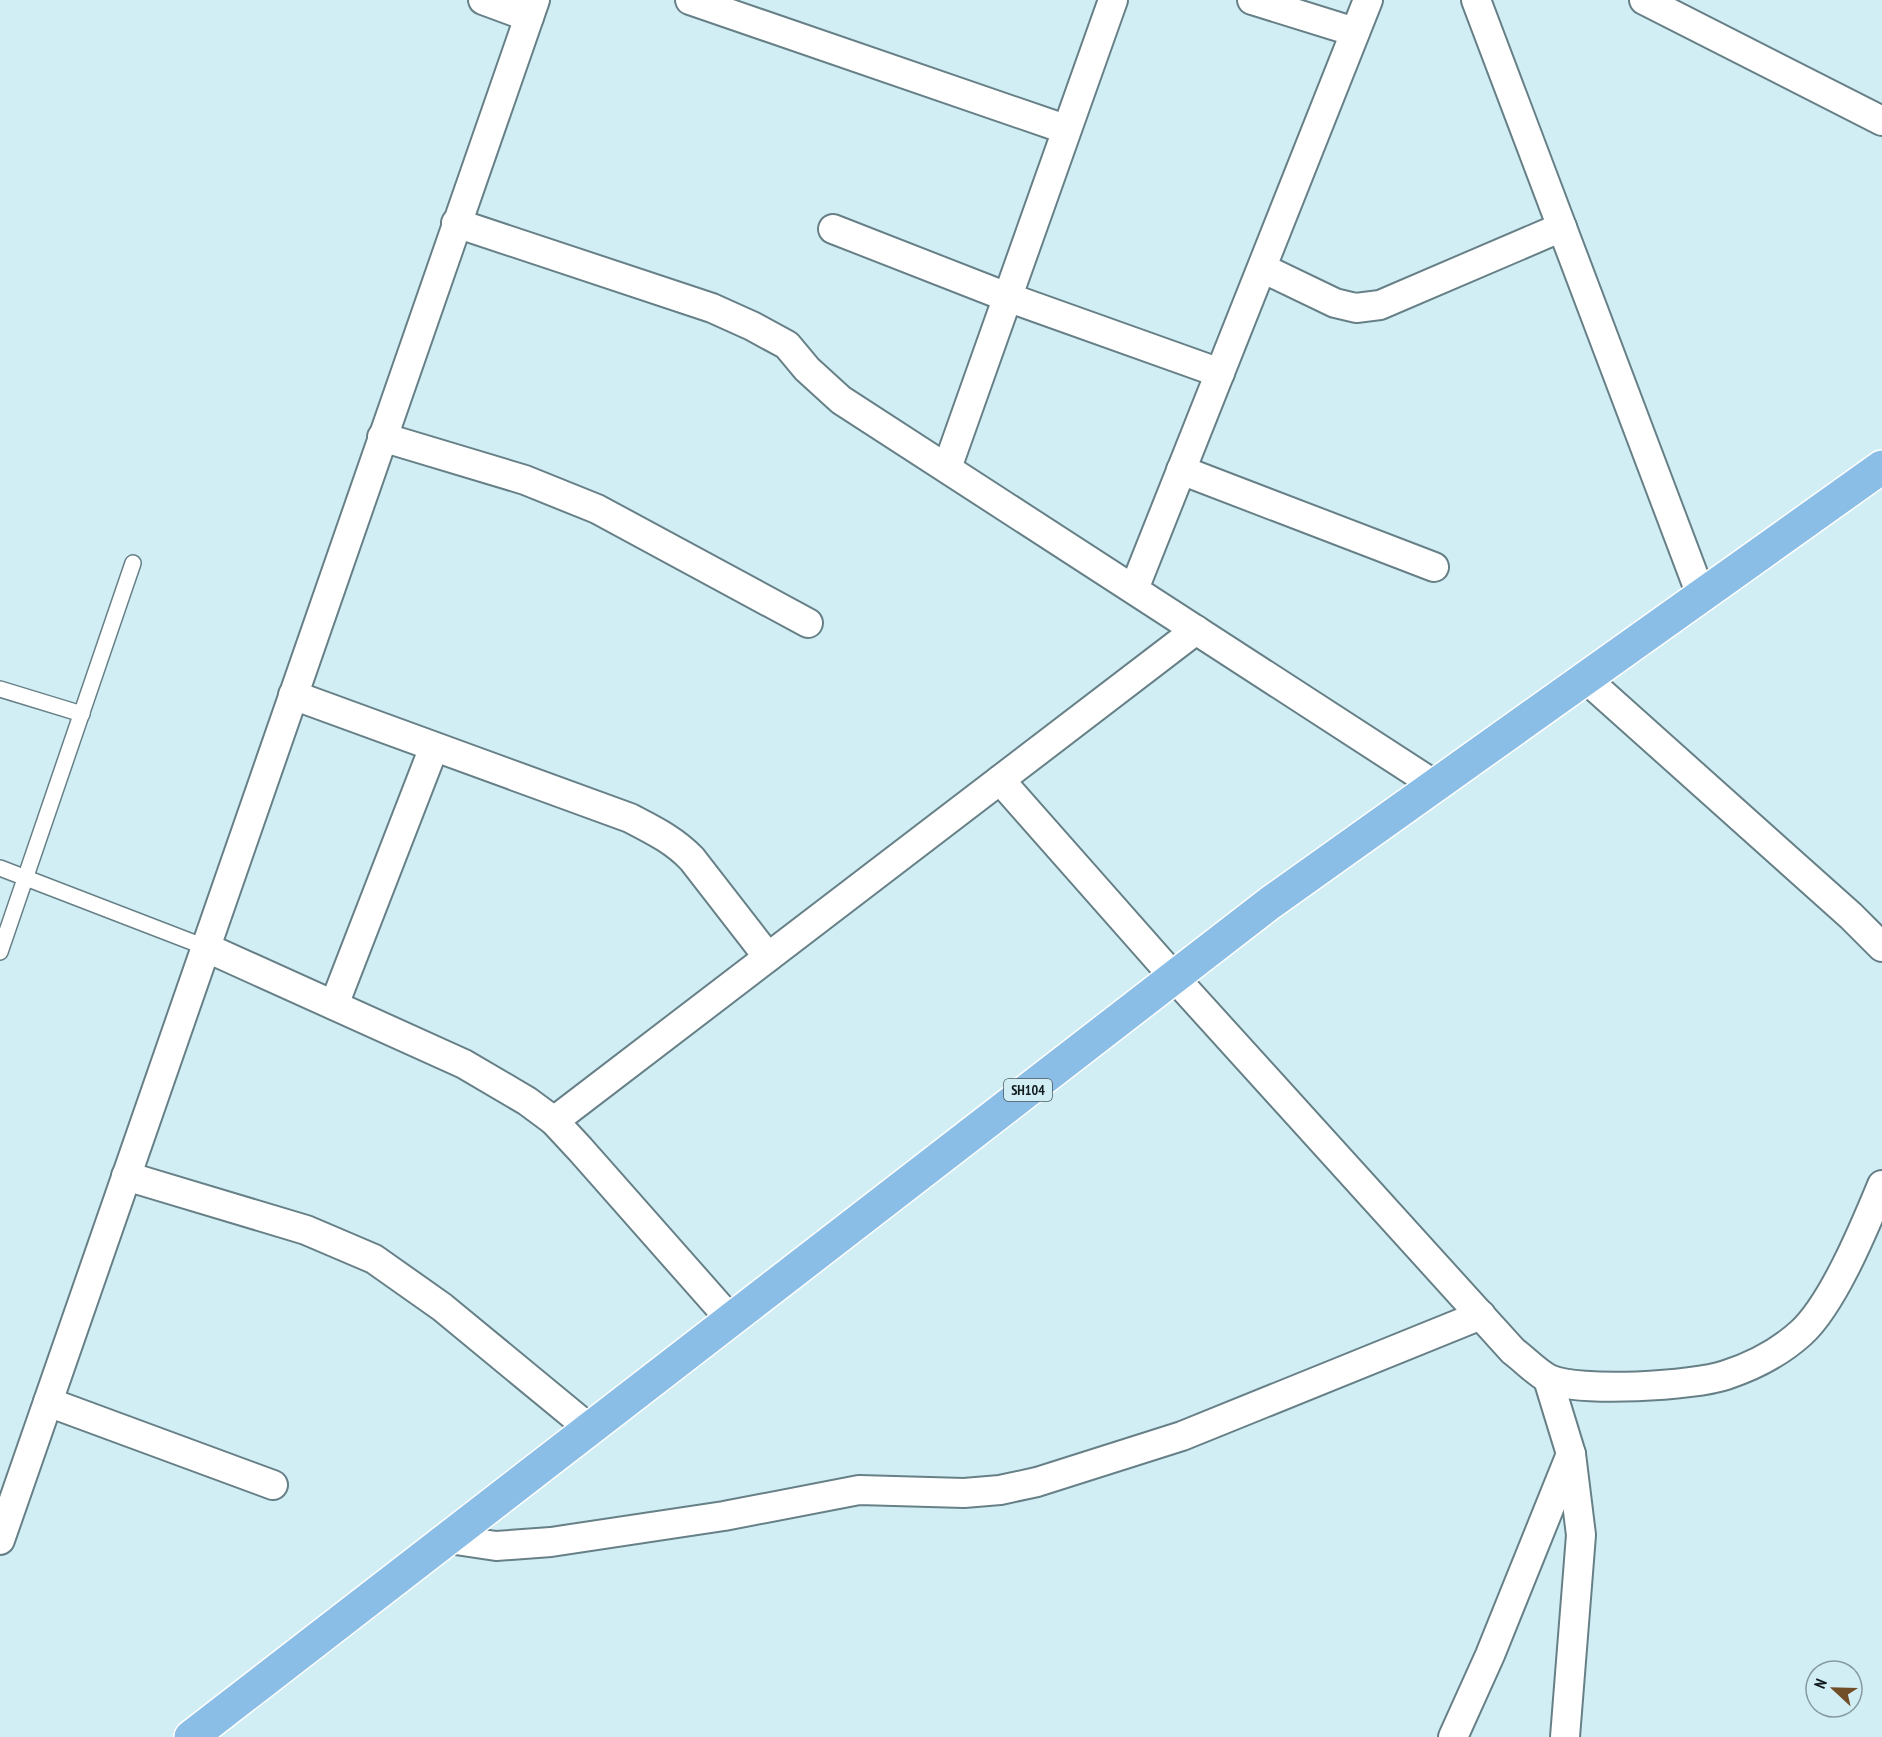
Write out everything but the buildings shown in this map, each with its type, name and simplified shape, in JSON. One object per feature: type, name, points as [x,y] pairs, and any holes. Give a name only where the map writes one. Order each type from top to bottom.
[{"type":"main road","name":"SH104","points":[[191,1737],[1270,903],[1882,466]]},
{"type":"street","points":[[0,1540],[532,8],[483,0]]},
{"type":"street","points":[[690,0],[1065,129]]},
{"type":"street","points":[[946,468],[1065,129],[1113,0]]},
{"type":"street","points":[[1252,0],[1356,32]]},
{"type":"street","points":[[1134,589],[1368,0]]},
{"type":"street","points":[[1476,0],[1701,595]]},
{"type":"street","points":[[1644,0],[1882,121]]},
{"type":"street","points":[[456,223],[712,308],[772,336],[787,345],[841,400],[1435,785]]},
{"type":"street","points":[[1262,268],[1335,303],[1356,308],[1380,305],[1562,227]]},
{"type":"street","points":[[833,229],[1006,297],[1220,373]]},
{"type":"street","points":[[382,437],[525,480],[597,509],[808,623]]},
{"type":"street","points":[[1181,470],[1434,567]]},
{"type":"street","points":[[554,1121],[1196,630]]},
{"type":"street","points":[[1586,678],[1851,916],[1882,947]]},
{"type":"street","points":[[292,695],[630,818],[670,839],[692,859],[768,957]]},
{"type":"street","points":[[334,1005],[434,747]]},
{"type":"street","points":[[1000,780],[1174,977],[1481,1315],[1514,1351],[1548,1378],[1574,1386],[1664,1384],[1724,1376],[1765,1359],[1802,1332],[1871,1239],[1882,1185]]},
{"type":"street","points":[[205,947],[464,1064],[527,1101],[554,1121],[731,1320]]},
{"type":"street","points":[[126,1176],[306,1230],[374,1259],[442,1307],[590,1429]]},
{"type":"street","points":[[449,1539],[496,1546],[551,1542],[724,1516],[859,1490],[964,1493],[1000,1490],[1037,1482],[1182,1436],[1481,1315]]},
{"type":"street","points":[[1548,1378],[1571,1454],[1581,1535],[1565,1737]]},
{"type":"street","points":[[48,1402],[273,1485]]},
{"type":"street","points":[[1453,1737],[1490,1654],[1571,1454]]},
{"type":"lane","points":[[0,952],[133,563]]},
{"type":"lane","points":[[0,689],[82,714]]},
{"type":"lane","points":[[0,867],[205,947]]}]
